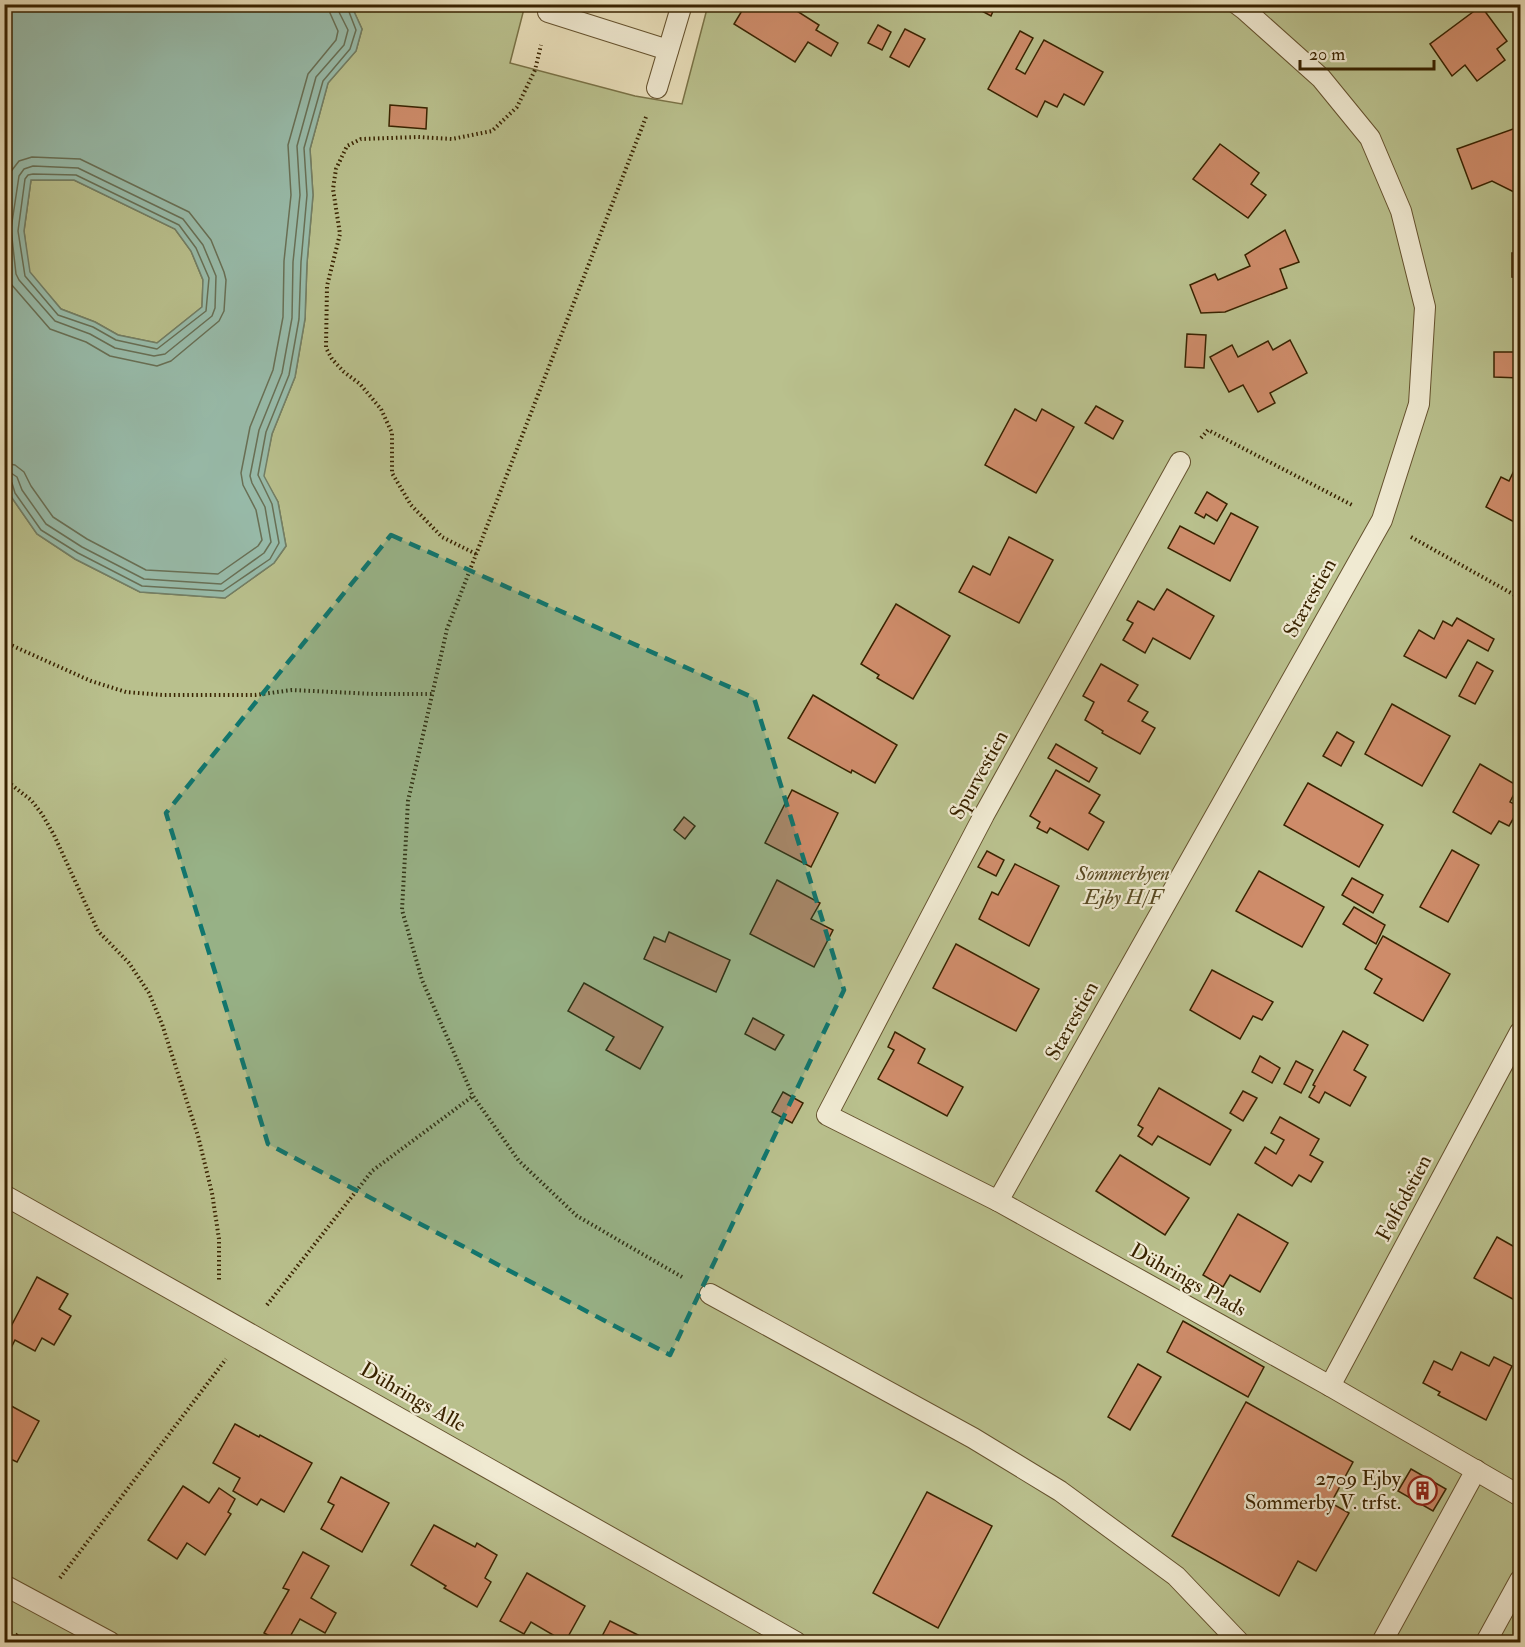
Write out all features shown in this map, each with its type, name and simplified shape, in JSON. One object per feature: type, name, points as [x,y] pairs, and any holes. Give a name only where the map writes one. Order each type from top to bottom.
[{"type":"lane","points":[[657,88],[682,4]]},
{"type":"lane","name":"Stærestien","points":[[998,1201],[1382,520],[1419,404],[1425,307],[1401,211],[1370,138],[1321,78],[1241,7]]},
{"type":"lane","points":[[548,12],[668,51]]},
{"type":"lane","name":"Spurvestien","points":[[827,1115],[984,815],[1180,462]]},
{"type":"lane","name":"Følfodstien","points":[[1330,1386],[1521,1032]]},
{"type":"lane","name":"Dührings Plads","points":[[827,1115],[998,1201],[1330,1386],[1521,1496]]},
{"type":"lane","name":"Dührings Alle","points":[[4,1195],[796,1642]]},
{"type":"lane","points":[[710,1294],[973,1438],[1060,1491],[1176,1576],[1239,1642]]},
{"type":"lane","points":[[1382,1642],[1476,1470]]},
{"type":"lane","points":[[1486,1642],[1521,1580]]},
{"type":"lane","points":[[4,1585],[110,1642]]},
{"type":"path","points":[[476,554],[442,537],[411,505],[392,473],[392,433],[381,409],[360,384],[332,359],[326,348],[327,286],[340,234],[333,189],[336,169],[347,147],[362,139],[418,137],[452,139],[492,131],[517,107],[528,86],[535,70],[548,12]]},
{"type":"path","points":[[657,88],[447,629],[408,801],[402,910],[422,980],[473,1096],[519,1161],[577,1216],[710,1294]]},
{"type":"path","points":[[1180,462],[1208,430],[1382,520],[1521,598]]},
{"type":"path","points":[[4,642],[91,681],[126,692],[162,695],[255,695],[292,690],[432,694]]},
{"type":"path","points":[[4,779],[31,800],[42,814],[98,931],[129,963],[149,993],[162,1024],[198,1136],[212,1193],[219,1239],[217,1314]]},
{"type":"highlighted area","points":[[391,535],[754,698],[844,990],[670,1355],[268,1144],[166,813]]},
{"type":"green space","name":"Sommerbyen Ejby H/F","points":[[351,5],[525,5],[510,63],[635,96],[682,104],[708,5],[1520,5],[1520,1642],[5,1642],[4,476],[10,495],[37,534],[75,559],[140,592],[225,598],[274,563],[286,546],[278,502],[263,476],[272,434],[295,377],[305,319],[313,195],[310,149],[328,83],[356,51],[362,29]]},
{"type":"green space","points":[[31,180],[74,180],[175,229],[191,251],[203,280],[202,307],[157,343],[118,335],[95,322],[61,309],[29,272],[24,231]]},
{"type":"water","points":[[4,5],[351,5],[362,29],[356,51],[328,83],[310,149],[313,195],[305,319],[295,377],[272,434],[264,476],[278,502],[286,546],[274,563],[225,598],[140,592],[75,559],[37,534],[10,495],[4,476]],"holes":[[[31,180],[74,180],[175,229],[191,251],[203,280],[202,307],[157,343],[118,335],[95,322],[61,309],[30,272],[24,231]]]},
{"type":"building","points":[[746,4],[786,4],[819,25],[816,30],[838,43],[831,56],[808,42],[795,62],[734,24]]},
{"type":"building","points":[[969,4],[996,4],[991,16]]},
{"type":"building","points":[[1481,6],[1507,41],[1497,49],[1505,60],[1477,81],[1465,65],[1452,76],[1430,44]]},
{"type":"building","points":[[878,25],[891,32],[882,50],[868,43]]},
{"type":"building","points":[[905,29],[925,39],[909,67],[890,57]]},
{"type":"building","points":[[1020,31],[1033,38],[1016,69],[1025,74],[1044,40],[1103,72],[1084,105],[1064,94],[1057,107],[1045,101],[1037,117],[988,89]]},
{"type":"building","points":[[390,105],[427,108],[426,129],[389,126]]},
{"type":"building","points":[[1513,129],[1520,132],[1520,195],[1492,181],[1472,189],[1457,149]]},
{"type":"building","points":[[1220,144],[1259,173],[1251,184],[1266,195],[1248,218],[1193,179]]},
{"type":"building","points":[[1285,230],[1299,262],[1280,269],[1287,288],[1225,312],[1201,313],[1190,285],[1215,274],[1218,280],[1250,266],[1245,255]]},
{"type":"building","points":[[1512,253],[1520,253],[1520,278],[1512,277]]},
{"type":"building","points":[[1187,334],[1206,335],[1204,368],[1185,367]]},
{"type":"building","points":[[1290,340],[1307,373],[1270,393],[1275,403],[1258,412],[1243,385],[1229,392],[1210,357],[1232,345],[1238,357],[1268,341],[1273,350]]},
{"type":"building","points":[[1494,352],[1520,352],[1520,378],[1494,377]]},
{"type":"building","points":[[1096,406],[1123,421],[1113,439],[1085,423]]},
{"type":"building","points":[[1015,409],[1036,421],[1042,409],[1074,427],[1036,493],[985,465]]},
{"type":"building","points":[[1520,458],[1520,525],[1486,507],[1501,477],[1509,481]]},
{"type":"building","points":[[1207,492],[1227,504],[1217,521],[1206,514],[1204,518],[1195,513]]},
{"type":"building","points":[[1231,513],[1258,527],[1230,581],[1168,548],[1180,526],[1214,544]]},
{"type":"building","points":[[1009,537],[1053,560],[1019,623],[959,592],[973,566],[990,575]]},
{"type":"building","points":[[1167,589],[1214,616],[1190,659],[1153,638],[1145,653],[1123,640],[1133,623],[1127,620],[1138,601],[1154,610]]},
{"type":"building","points":[[896,604],[950,636],[913,699],[877,678],[879,675],[861,664]]},
{"type":"building","points":[[1457,618],[1494,639],[1488,651],[1468,640],[1446,678],[1404,656],[1419,630],[1434,639],[1443,621],[1452,626]]},
{"type":"building","points":[[1477,662],[1493,671],[1475,704],[1459,696]]},
{"type":"building","points":[[1101,664],[1138,685],[1128,701],[1148,712],[1142,721],[1155,728],[1140,754],[1102,733],[1103,731],[1085,720],[1094,702],[1083,696]]},
{"type":"building","points":[[813,695],[897,745],[875,783],[852,770],[851,773],[788,738]]},
{"type":"building","points":[[1392,704],[1450,736],[1422,786],[1365,754]]},
{"type":"building","points":[[1337,732],[1354,742],[1341,766],[1323,756]]},
{"type":"building","points":[[1056,744],[1097,768],[1089,782],[1048,758]]},
{"type":"building","points":[[1480,764],[1518,786],[1510,802],[1520,807],[1509,826],[1499,821],[1491,834],[1453,812]]},
{"type":"building","points":[[1056,770],[1100,795],[1089,813],[1104,822],[1088,850],[1050,828],[1047,833],[1037,828],[1040,822],[1030,816]]},
{"type":"building","points":[[1308,783],[1383,825],[1359,867],[1284,825]]},
{"type":"building","points":[[792,790],[838,813],[811,867],[765,843]]},
{"type":"building","points":[[684,817],[695,826],[685,839],[674,830]]},
{"type":"building","points":[[1452,850],[1479,865],[1448,922],[1420,907]]},
{"type":"building","points":[[987,851],[1004,860],[996,876],[978,867]]},
{"type":"building","points":[[1015,864],[1059,886],[1029,946],[979,919],[992,892],[998,895]]},
{"type":"building","points":[[1259,871],[1324,907],[1302,947],[1236,911]]},
{"type":"building","points":[[1352,878],[1383,895],[1373,913],[1342,895]]},
{"type":"building","points":[[777,880],[820,903],[811,919],[833,930],[814,967],[750,934]]},
{"type":"building","points":[[1354,907],[1385,925],[1376,944],[1343,924]]},
{"type":"building","points":[[669,932],[730,960],[716,992],[644,959],[654,937],[665,942]]},
{"type":"building","points":[[1383,936],[1450,974],[1423,1021],[1374,993],[1382,979],[1365,969]]},
{"type":"building","points":[[956,944],[1039,989],[1016,1031],[933,988]]},
{"type":"building","points":[[1212,970],[1273,1002],[1262,1020],[1253,1016],[1240,1039],[1190,1010]]},
{"type":"building","points":[[584,983],[663,1027],[640,1069],[606,1050],[614,1037],[568,1011]]},
{"type":"building","points":[[753,1018],[784,1035],[775,1050],[745,1034]]},
{"type":"building","points":[[1343,1031],[1368,1045],[1354,1070],[1366,1077],[1350,1106],[1325,1092],[1319,1103],[1309,1097],[1315,1086],[1313,1085]]},
{"type":"building","points":[[895,1032],[925,1049],[918,1063],[963,1087],[947,1116],[878,1079],[894,1050],[888,1047]]},
{"type":"building","points":[[1260,1056],[1280,1068],[1272,1083],[1252,1072]]},
{"type":"building","points":[[1296,1061],[1313,1070],[1301,1093],[1284,1084]]},
{"type":"building","points":[[1159,1088],[1231,1130],[1210,1165],[1158,1136],[1152,1145],[1138,1136],[1143,1128],[1138,1125]]},
{"type":"building","points":[[1243,1091],[1257,1098],[1243,1121],[1230,1113]]},
{"type":"building","points":[[783,1092],[803,1103],[792,1123],[772,1112]]},
{"type":"building","points":[[1280,1117],[1319,1139],[1310,1155],[1323,1162],[1311,1182],[1299,1175],[1292,1186],[1255,1163],[1265,1147],[1276,1154],[1284,1140],[1271,1133]]},
{"type":"building","points":[[1120,1155],[1189,1198],[1165,1235],[1096,1191]]},
{"type":"building","points":[[1238,1214],[1288,1243],[1260,1292],[1230,1275],[1223,1287],[1203,1275]]},
{"type":"building","points":[[1497,1237],[1520,1250],[1520,1303],[1474,1278]]},
{"type":"building","points":[[37,1277],[68,1294],[59,1309],[71,1316],[54,1345],[42,1338],[35,1351],[15,1340],[9,1352],[4,1350],[4,1330],[8,1332]]},
{"type":"building","points":[[1183,1321],[1264,1367],[1248,1397],[1167,1352]]},
{"type":"building","points":[[1461,1352],[1489,1366],[1494,1357],[1512,1366],[1486,1420],[1438,1395],[1440,1392],[1423,1383],[1434,1361],[1452,1370]]},
{"type":"building","points":[[1138,1364],[1161,1377],[1130,1430],[1108,1417]]},
{"type":"building","points":[[4,1402],[39,1421],[17,1462],[4,1456]]},
{"type":"building","points":[[1246,1402],[1353,1462],[1331,1503],[1349,1513],[1316,1571],[1298,1561],[1279,1596],[1172,1536]]},
{"type":"building","points":[[235,1424],[312,1463],[284,1512],[261,1499],[257,1505],[233,1491],[240,1478],[213,1463]]},
{"type":"building","name":"2709 Ejby Sommerby V. trfst.","points":[[1411,1469],[1446,1489],[1433,1511],[1398,1491]]},
{"type":"building","points":[[341,1477],[389,1503],[362,1552],[321,1529],[334,1505],[328,1502]]},
{"type":"building","points":[[183,1486],[209,1503],[219,1488],[235,1499],[228,1512],[231,1514],[205,1555],[187,1543],[177,1559],[148,1540]]},
{"type":"building","points":[[927,1492],[992,1526],[938,1628],[873,1593]]},
{"type":"building","points":[[434,1525],[475,1547],[477,1543],[497,1555],[485,1578],[491,1582],[477,1607],[411,1565]]},
{"type":"building","points":[[303,1552],[329,1566],[311,1598],[336,1613],[325,1633],[300,1619],[287,1642],[281,1642],[264,1633],[289,1590],[283,1588]]},
{"type":"building","points":[[527,1573],[585,1606],[565,1642],[531,1622],[524,1634],[500,1621]]},
{"type":"building","points":[[610,1621],[652,1642],[599,1642]]},
{"type":"building","points":[[493,1636],[504,1642],[489,1642]]},
{"type":"place","name":"2709 Ejby Sommerby V. trfst.","points":[[1422,1490]]}]
